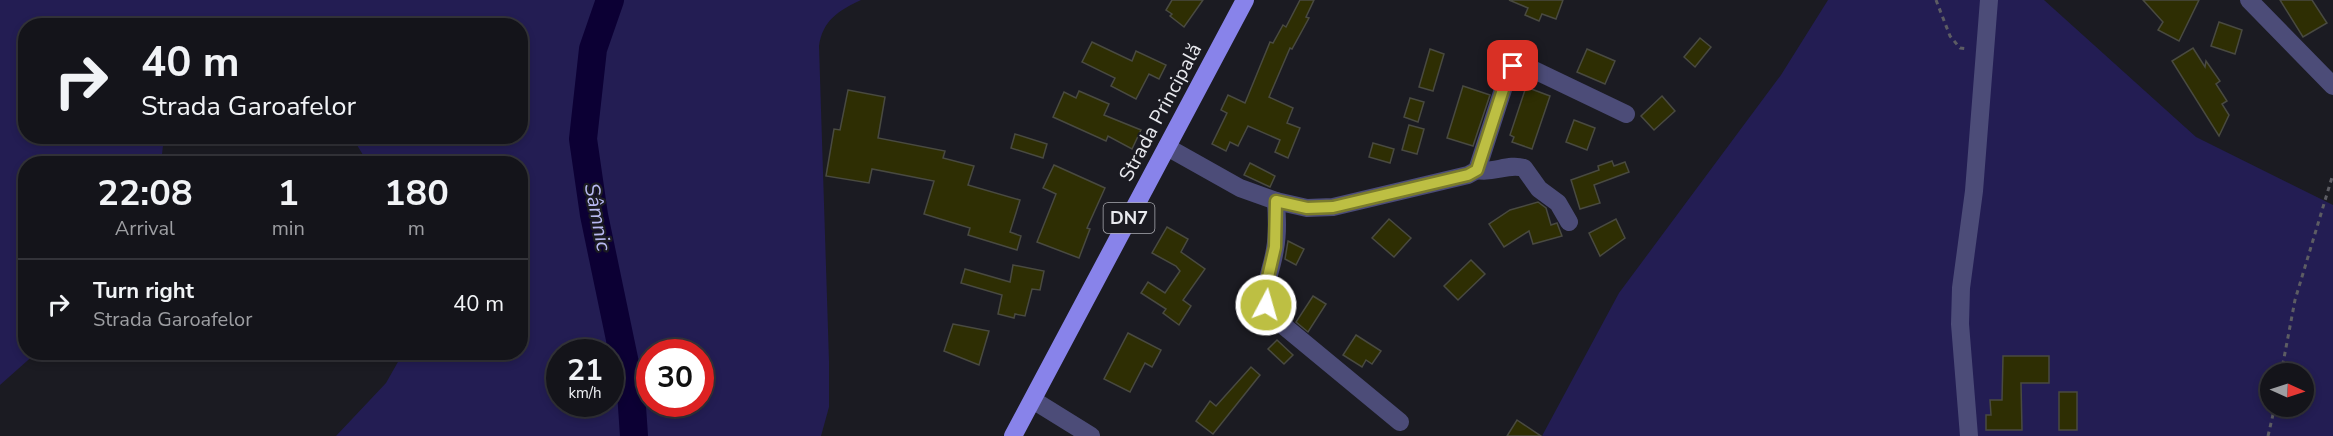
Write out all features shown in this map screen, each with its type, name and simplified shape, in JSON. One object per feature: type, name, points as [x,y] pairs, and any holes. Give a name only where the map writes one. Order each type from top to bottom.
[{"type":"highway","name":"Strada Principală","points":[[1013,436],[1245,0]]},
{"type":"street","points":[[1969,436],[1960,324],[1961,288],[1974,191],[1989,0]]},
{"type":"street","points":[[2249,0],[2288,43],[2327,70],[2333,86]]},
{"type":"street","points":[[1167,147],[1240,188],[1276,201],[1307,208],[1333,207],[1468,175],[1477,170],[1509,71],[1513,66],[1522,65],[1532,69],[1626,114]]},
{"type":"street","points":[[1477,170],[1484,172],[1515,165],[1524,168],[1539,189],[1558,203],[1569,222]]},
{"type":"street","points":[[1276,201],[1275,247],[1265,290],[1266,305],[1273,317],[1400,422]]},
{"type":"street","points":[[1033,400],[1091,436]]},
{"type":"path","points":[[1936,0],[1950,36],[1960,48],[1984,52]]},
{"type":"path","points":[[2283,363],[2295,300],[2333,174]]},
{"type":"path","points":[[2268,436],[2272,417]]},
{"type":"shaded area","points":[[0,0],[861,0],[833,17],[824,29],[819,46],[829,361],[829,407],[821,436],[336,436],[386,383],[399,360],[528,360],[528,156],[364,156],[356,144],[528,144],[528,18],[18,18],[18,144],[163,144],[162,156],[18,156],[18,360],[28,360],[0,385]]},
{"type":"shaded area","points":[[1828,0],[2044,0],[2196,137],[2333,205],[2333,436],[1542,436],[1619,293],[1781,75]]},
{"type":"building","points":[[1172,0],[1203,0],[1184,27],[1166,10]]},
{"type":"building","points":[[1300,0],[1314,0],[1306,17],[1309,18],[1292,49],[1290,48],[1269,97],[1293,108],[1287,123],[1300,128],[1288,158],[1275,152],[1280,140],[1248,126],[1238,146],[1230,142],[1226,151],[1212,144],[1227,113],[1221,110],[1228,95],[1245,103],[1270,42],[1273,43],[1283,25],[1286,27]]},
{"type":"building","points":[[1509,0],[1563,0],[1556,19],[1542,14],[1539,21],[1525,15],[1528,8]]},
{"type":"building","points":[[2143,0],[2199,0],[2179,41],[2158,30],[2163,22]]},
{"type":"building","points":[[2280,0],[2312,0],[2327,23],[2303,37]]},
{"type":"building","points":[[2219,22],[2242,30],[2235,54],[2211,46]]},
{"type":"building","points":[[1700,38],[1711,47],[1695,67],[1684,57]]},
{"type":"building","points":[[1092,42],[1132,61],[1136,51],[1166,65],[1159,79],[1149,74],[1136,99],[1111,86],[1115,78],[1082,62]]},
{"type":"building","points":[[2193,48],[2205,67],[2206,61],[2220,81],[2216,84],[2227,101],[2222,104],[2229,115],[2219,136],[2172,61]]},
{"type":"building","points":[[1430,49],[1444,54],[1433,91],[1419,87]]},
{"type":"building","points":[[1587,49],[1615,61],[1605,84],[1577,72]]},
{"type":"building","points":[[1463,86],[1490,95],[1473,146],[1447,138]]},
{"type":"building","points":[[1526,87],[1550,96],[1532,149],[1512,142],[1514,137],[1510,135]]},
{"type":"building","points":[[848,90],[885,97],[878,138],[945,151],[943,158],[974,166],[968,185],[1020,200],[1010,232],[1021,236],[1017,250],[968,235],[970,228],[924,214],[934,181],[872,169],[869,183],[826,176],[834,129],[840,130]]},
{"type":"building","points":[[1079,91],[1109,104],[1104,115],[1141,130],[1132,149],[1108,136],[1106,141],[1053,117],[1064,92],[1076,98]]},
{"type":"building","points":[[1662,96],[1675,111],[1654,130],[1641,116]]},
{"type":"building","points":[[1410,98],[1424,102],[1418,122],[1404,117]]},
{"type":"building","points":[[1574,120],[1595,128],[1587,150],[1566,142]]},
{"type":"building","points":[[1409,125],[1424,129],[1417,154],[1402,150]]},
{"type":"building","points":[[1015,134],[1047,144],[1043,158],[1011,148]]},
{"type":"building","points":[[1373,143],[1394,149],[1390,163],[1369,157]]},
{"type":"building","points":[[1612,161],[1614,166],[1625,162],[1629,172],[1594,185],[1600,203],[1580,209],[1571,180],[1599,170],[1598,166]]},
{"type":"building","points":[[1250,163],[1275,176],[1270,187],[1244,175]]},
{"type":"building","points":[[1054,165],[1105,188],[1087,228],[1090,229],[1079,258],[1037,242],[1056,194],[1043,188]]},
{"type":"building","points":[[1538,202],[1546,208],[1551,225],[1557,223],[1562,236],[1533,244],[1529,231],[1504,247],[1489,224],[1510,210]]},
{"type":"building","points":[[1389,219],[1411,238],[1394,257],[1372,238]]},
{"type":"building","points":[[1616,219],[1625,238],[1600,256],[1589,233]]},
{"type":"building","points":[[1167,227],[1188,239],[1181,252],[1205,269],[1183,300],[1191,306],[1179,325],[1163,313],[1166,309],[1141,293],[1148,282],[1165,293],[1180,271],[1176,266],[1152,253]]},
{"type":"building","points":[[1288,241],[1304,249],[1296,265],[1285,259]]},
{"type":"building","points":[[1471,260],[1485,274],[1458,300],[1444,286]]},
{"type":"building","points":[[1013,265],[1044,271],[1040,290],[1032,289],[1025,316],[1015,314],[1014,318],[998,314],[1002,295],[961,283],[965,269],[1010,282]]},
{"type":"building","points":[[1313,296],[1326,304],[1308,332],[1296,322]]},
{"type":"building","points":[[953,324],[989,331],[979,365],[944,351]]},
{"type":"building","points":[[1128,333],[1161,350],[1152,367],[1145,363],[1130,392],[1104,379]]},
{"type":"building","points":[[1356,335],[1381,351],[1372,364],[1366,360],[1362,367],[1343,355]]},
{"type":"building","points":[[1277,340],[1293,355],[1284,364],[1268,349]]},
{"type":"building","points":[[2003,356],[2049,356],[2049,383],[2021,383],[2022,430],[1986,430],[1986,415],[1991,415],[1990,400],[2002,400]]},
{"type":"building","points":[[1251,367],[1260,375],[1213,434],[1196,421],[1210,401],[1216,406]]},
{"type":"building","points":[[2059,392],[2077,392],[2077,430],[2059,430]]},
{"type":"building","points":[[1517,420],[1541,436],[1507,436]]},
{"type":"waterway","name":"Sâmnic","points":[[610,0],[593,49],[583,139],[594,215],[631,392],[634,436]]},
{"type":"route","points":[[1266,305],[1265,290],[1275,247],[1276,201],[1307,208],[1333,207],[1468,175],[1477,170],[1509,71],[1513,66]]}]
